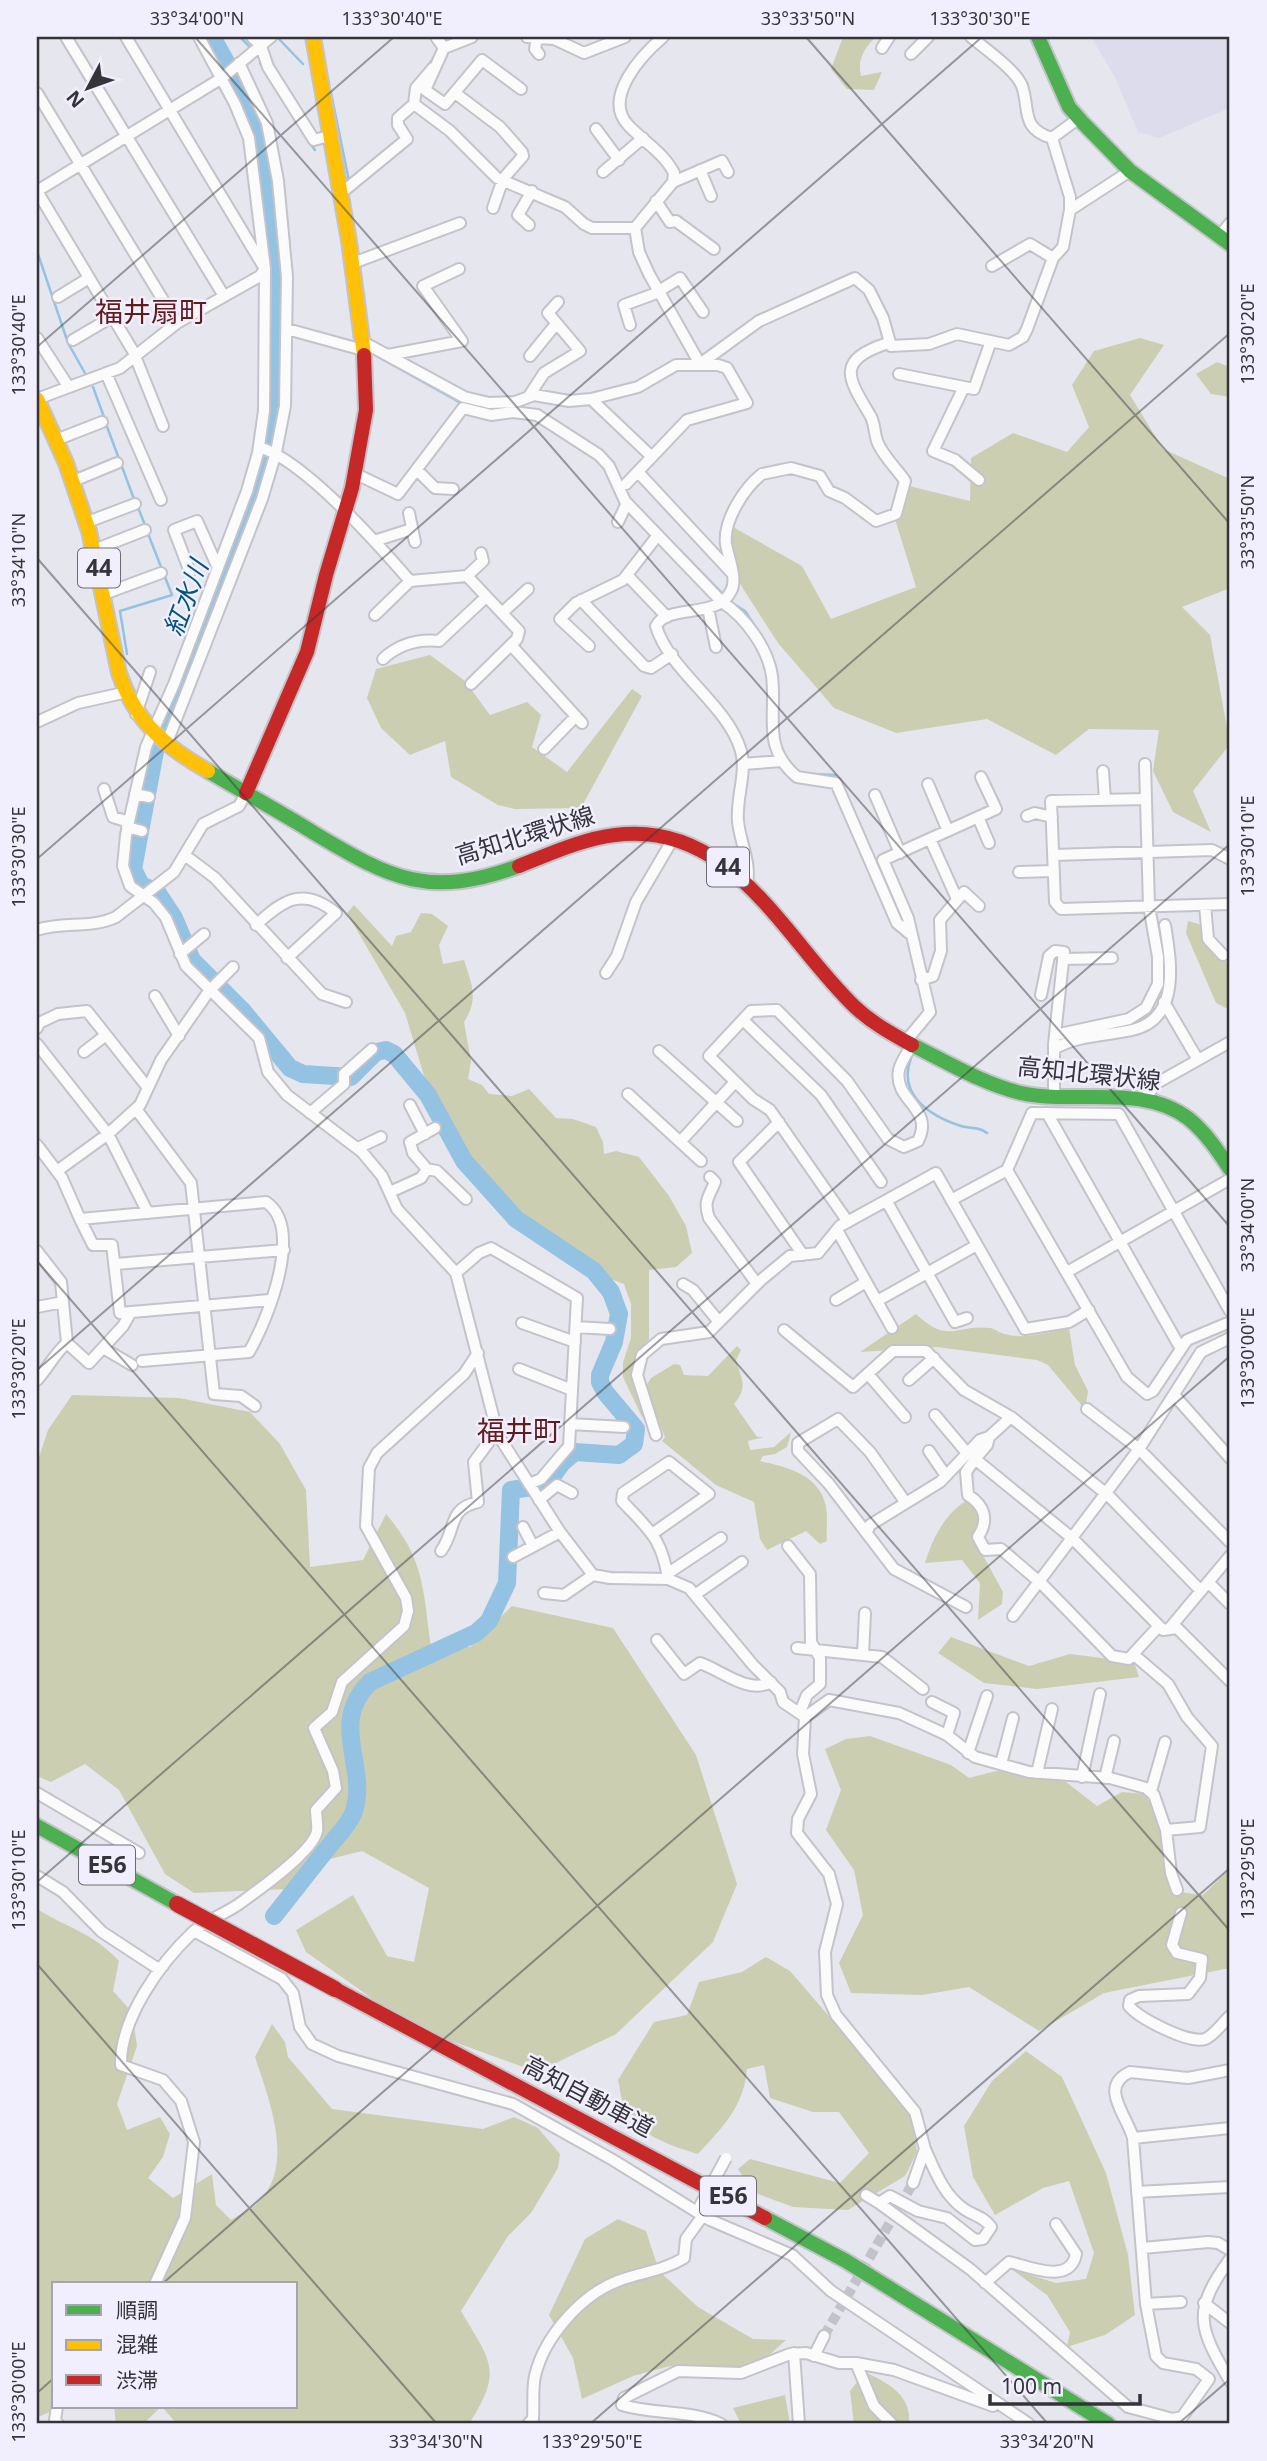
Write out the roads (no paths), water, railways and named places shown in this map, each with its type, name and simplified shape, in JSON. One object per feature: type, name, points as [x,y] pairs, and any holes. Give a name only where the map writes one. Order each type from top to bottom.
[{"type":"main road","points":[[246,793],[288,704],[307,652],[321,587],[348,513],[358,475],[366,406],[354,263],[313,37]]},
{"type":"main road","points":[[1038,37],[1069,107],[1079,118],[1130,171],[1225,241]]},
{"type":"main road","name":"高知北環状線","points":[[37,399],[56,440],[94,550],[104,594],[112,655],[123,693],[136,714],[159,740],[372,867],[393,876],[432,883],[468,880],[582,840],[609,834],[656,834],[704,851],[747,884],[856,1007],[909,1043],[1008,1089],[1054,1096],[1144,1099],[1172,1107],[1196,1124],[1213,1141],[1230,1169]]},
{"type":"main road","name":"高知自動車道","points":[[37,1826],[176,1907],[848,2273],[1093,2424]]},
{"type":"main road","name":"高知自動車道","points":[[37,1838],[176,1907]]},
{"type":"main road","name":"高知自動車道","points":[[333,1992],[846,2261],[1108,2424]]},
{"type":"street","points":[[66,37],[224,296]]},
{"type":"street","points":[[126,37],[265,269]]},
{"type":"street","points":[[159,740],[247,491],[260,447],[264,411],[265,269],[249,138],[223,77],[198,37]]},
{"type":"street","points":[[252,37],[261,46],[268,67],[314,140],[329,136]]},
{"type":"street","points":[[163,426],[135,358],[37,191],[223,77],[271,37]]},
{"type":"street","points":[[436,37],[444,48]]},
{"type":"street","points":[[472,37],[444,48],[425,90],[445,104],[482,60],[521,89]]},
{"type":"street","points":[[529,37],[554,39],[584,53],[625,37]]},
{"type":"street","points":[[537,37],[535,49],[539,54]]},
{"type":"street","points":[[663,37],[640,56],[621,96],[626,123],[672,169],[673,183]]},
{"type":"street","points":[[882,48],[889,37]]},
{"type":"street","points":[[911,54],[928,37]]},
{"type":"street","points":[[971,37],[995,56],[1022,85],[1023,104],[1032,126],[1042,136],[1052,138],[1079,118]]},
{"type":"street","points":[[238,64],[262,112],[271,139],[284,234],[287,329],[285,406],[262,499],[159,740],[146,747],[123,866],[130,886],[147,891],[166,918],[186,966],[259,1038],[268,1072],[287,1096],[358,1148],[376,1169],[397,1209],[456,1273],[497,1431],[560,1532],[593,1575],[610,1578],[668,1576],[721,1538]]},
{"type":"street","points":[[340,194],[407,139],[398,125],[398,118],[414,104],[416,88],[433,68]]},
{"type":"street","points":[[37,93],[177,323]]},
{"type":"street","points":[[455,93],[500,127],[522,152],[523,156],[503,179],[493,208]]},
{"type":"street","points":[[414,104],[450,131],[477,162],[503,179],[565,207],[583,224],[592,228],[635,228]]},
{"type":"street","points":[[596,129],[619,160]]},
{"type":"street","points":[[603,172],[643,138]]},
{"type":"street","points":[[747,884],[750,868],[738,820],[743,764],[735,738],[663,643],[656,626],[667,617],[708,608],[722,602],[734,585],[726,544],[727,524],[762,474],[791,468],[820,476],[829,491],[845,498],[876,521],[895,514],[905,481],[877,442],[874,422],[855,392],[850,374],[855,361],[865,351],[888,343],[895,347],[929,344],[957,334],[1009,345],[1023,337],[1053,258],[1063,247],[1070,210],[1070,197],[1052,138]]},
{"type":"street","points":[[635,228],[673,183],[722,161],[728,172]]},
{"type":"street","points":[[700,170],[711,196]]},
{"type":"street","points":[[1070,210],[1130,171]]},
{"type":"street","points":[[529,225],[518,215],[532,191]]},
{"type":"street","points":[[656,201],[670,222],[676,221],[698,231],[713,249]]},
{"type":"street","points":[[354,263],[460,223]]},
{"type":"street","points":[[1225,241],[1230,223]]},
{"type":"street","points":[[635,228],[644,263],[682,336],[701,364]]},
{"type":"street","points":[[992,266],[1030,244],[1053,258]]},
{"type":"street","points":[[37,399],[106,373],[135,358],[177,323],[260,276],[265,269]]},
{"type":"street","points":[[388,355],[462,341],[423,286],[459,269]]},
{"type":"street","points":[[58,297],[89,278]]},
{"type":"street","points":[[631,325],[622,300],[659,291],[680,278],[703,312]]},
{"type":"street","points":[[701,364],[759,321],[855,278],[869,290],[883,318],[888,343]]},
{"type":"street","points":[[529,396],[544,373],[580,351],[548,313],[558,302]]},
{"type":"street","points":[[73,340],[112,317]]},
{"type":"street","points":[[530,356],[556,324]]},
{"type":"street","points":[[287,329],[363,346],[388,355],[464,397],[504,403],[529,396],[569,401],[590,399],[638,387],[668,367],[701,364],[727,368],[747,403],[687,420],[626,484]]},
{"type":"street","points":[[37,338],[68,386]]},
{"type":"street","points":[[899,374],[974,389],[991,341]]},
{"type":"street","points":[[106,373],[144,475],[161,500]]},
{"type":"street","points":[[964,387],[933,451],[955,460],[979,480]]},
{"type":"street","points":[[590,399],[652,457]]},
{"type":"street","points":[[358,475],[398,495],[463,408],[491,415],[527,412],[537,415],[599,455],[609,467],[627,503],[722,602],[740,614],[750,625],[772,674],[771,728],[782,761],[797,777],[836,783],[898,923],[909,933]]},
{"type":"street","points":[[56,440],[102,422]]},
{"type":"street","points":[[260,447],[275,452],[348,513],[410,581]]},
{"type":"street","points":[[71,482],[117,464]]},
{"type":"street","points":[[417,470],[435,488],[453,489]]},
{"type":"street","points":[[638,472],[731,572]]},
{"type":"street","points":[[618,522],[627,503]]},
{"type":"street","points":[[85,523],[135,504]]},
{"type":"street","points":[[409,513],[415,542]]},
{"type":"street","points":[[190,572],[174,530],[195,516],[218,568]]},
{"type":"street","points":[[374,541],[412,528]]},
{"type":"street","points":[[94,550],[145,530]]},
{"type":"street","points":[[589,646],[560,619],[581,600],[627,575],[659,535]]},
{"type":"street","points":[[374,615],[410,581],[467,576],[483,561],[481,553]]},
{"type":"street","points":[[104,594],[161,573]]},
{"type":"street","points":[[627,575],[667,617]]},
{"type":"street","points":[[467,576],[519,631],[511,645],[471,684]]},
{"type":"street","points":[[502,613],[528,589]]},
{"type":"street","points":[[383,659],[402,645],[423,639],[439,641],[486,597]]},
{"type":"street","points":[[581,600],[644,666],[651,667],[673,654]]},
{"type":"street","points":[[708,608],[716,647]]},
{"type":"street","points":[[511,645],[579,720],[544,749]]},
{"type":"street","points":[[136,714],[150,672]]},
{"type":"street","points":[[37,722],[78,703],[123,693]]},
{"type":"street","points":[[743,764],[782,761]]},
{"type":"street","points":[[1055,1035],[1129,1019],[1146,1008],[1159,977],[1149,906],[1145,764]]},
{"type":"street","points":[[1103,771],[1105,800]]},
{"type":"street","points":[[848,1222],[771,1110],[735,1082],[709,1056],[751,1011],[777,1010],[848,1081],[888,1139],[904,1147],[918,1141],[924,1126],[922,1117],[899,1083],[899,1069],[909,1043],[930,1012],[909,933],[908,918],[883,860],[996,809],[981,777]]},
{"type":"street","points":[[928,784],[948,831]]},
{"type":"street","points":[[103,789],[113,817],[132,827]]},
{"type":"street","points":[[37,930],[48,926],[107,922],[174,872],[203,824],[239,806],[246,793]]},
{"type":"street","points":[[136,794],[149,797]]},
{"type":"street","points":[[875,795],[900,853]]},
{"type":"street","points":[[1146,799],[1051,801],[1055,902],[1061,909],[1230,904]]},
{"type":"street","points":[[1027,816],[1035,813],[1052,817]]},
{"type":"street","points":[[978,817],[989,843]]},
{"type":"street","points":[[606,972],[617,956],[636,902],[673,839]]},
{"type":"street","points":[[930,839],[957,899]]},
{"type":"street","points":[[1054,855],[1212,850],[1230,859]]},
{"type":"street","points":[[186,856],[215,878],[322,994],[346,1002]]},
{"type":"street","points":[[1019,873],[1054,871]]},
{"type":"street","points":[[922,980],[933,976],[941,951],[940,920],[964,892],[979,906]]},
{"type":"street","points":[[256,925],[274,908],[295,898],[304,897],[317,901],[336,913],[287,958]]},
{"type":"street","points":[[1205,905],[1208,939],[1223,955]]},
{"type":"street","points":[[1054,1049],[1068,1042],[1145,1025],[1157,1016],[1172,983],[1165,925]]},
{"type":"street","points":[[180,954],[204,934]]},
{"type":"street","points":[[1041,995],[1049,956],[1055,951],[1064,952],[1054,1049],[1054,1096]]},
{"type":"street","points":[[1063,959],[1112,958]]},
{"type":"street","points":[[57,1171],[108,1134],[136,1109],[161,1060],[209,991],[233,967]]},
{"type":"street","points":[[155,996],[178,1036]]},
{"type":"street","points":[[1164,1002],[1198,1060]]},
{"type":"street","points":[[37,1028],[39,1023],[58,1014],[87,1011],[148,1088]]},
{"type":"street","points":[[743,1020],[821,1095],[881,1182]]},
{"type":"street","points":[[84,1052],[106,1035]]},
{"type":"street","points":[[1144,1099],[1157,1083],[1230,1042]]},
{"type":"street","points":[[37,1044],[108,1134],[148,1213]]},
{"type":"street","points":[[310,1114],[372,1049]]},
{"type":"street","points":[[659,1051],[737,1121]]},
{"type":"street","points":[[680,1142],[735,1082]]},
{"type":"street","points":[[628,1094],[701,1161]]},
{"type":"street","points":[[410,1105],[430,1131],[410,1142],[413,1153],[427,1169],[437,1171],[466,1199]]},
{"type":"street","points":[[136,1109],[191,1183],[214,1394],[241,1396],[255,1406]]},
{"type":"street","points":[[951,1200],[1007,1170],[1032,1113],[1119,1114],[1230,1311]]},
{"type":"street","points":[[1047,1113],[1181,1349]]},
{"type":"street","points":[[779,1122],[739,1162],[803,1255]]},
{"type":"street","points":[[358,1148],[381,1137]]},
{"type":"street","points":[[37,1145],[57,1171],[93,1245],[112,1245],[120,1313],[270,1300]]},
{"type":"street","points":[[390,1192],[421,1178],[427,1169]]},
{"type":"street","points":[[1007,1170],[1127,1377],[1146,1394],[1153,1391],[1187,1340],[1230,1322]]},
{"type":"street","points":[[656,1435],[637,1375],[642,1355],[661,1339],[709,1332],[757,1284],[790,1256],[818,1253],[837,1230],[848,1222],[936,1174],[1025,1329],[1069,1322],[1089,1310]]},
{"type":"street","points":[[710,1177],[715,1182],[706,1195],[705,1208],[709,1218],[757,1284]]},
{"type":"street","points":[[1067,1272],[1230,1179]]},
{"type":"street","points":[[80,1219],[266,1202],[280,1222],[284,1250],[266,1322],[250,1352],[137,1363],[103,1348]]},
{"type":"street","points":[[887,1202],[955,1322],[967,1318]]},
{"type":"street","points":[[837,1230],[892,1328]]},
{"type":"street","points":[[877,1301],[977,1245]]},
{"type":"street","points":[[456,1273],[485,1249],[505,1248],[578,1298],[567,1449],[534,1491]]},
{"type":"street","points":[[116,1264],[284,1250]]},
{"type":"street","points":[[37,1251],[61,1282],[66,1343],[89,1363],[123,1326],[131,1312]]},
{"type":"street","points":[[836,1300],[866,1282]]},
{"type":"street","points":[[683,1284],[693,1290],[719,1322]]},
{"type":"street","points":[[37,1307],[63,1302]]},
{"type":"street","points":[[522,1323],[575,1342]]},
{"type":"street","points":[[576,1327],[610,1329]]},
{"type":"street","points":[[784,1330],[853,1387],[894,1351],[926,1351],[964,1390],[1011,1417],[1105,1494],[1205,1586],[1230,1604]]},
{"type":"street","points":[[1013,1616],[1139,1449],[1201,1352],[1230,1338]]},
{"type":"street","points":[[37,1380],[48,1368],[52,1355],[66,1343]]},
{"type":"street","points":[[156,2282],[186,2218],[194,2142],[181,2101],[163,2080],[121,2065],[121,2048],[128,2024],[163,1966],[194,1931],[259,1888],[309,1848],[317,1832],[316,1810],[337,1788],[333,1771],[314,1728],[332,1712],[342,1682],[404,1626],[408,1611],[406,1598],[366,1526],[369,1468],[377,1453],[464,1374],[478,1353]]},
{"type":"street","points":[[909,1380],[934,1358]]},
{"type":"street","points":[[519,1369],[572,1390]]},
{"type":"street","points":[[868,1374],[905,1417]]},
{"type":"street","points":[[1175,1396],[1230,1456]]},
{"type":"street","points":[[1087,1409],[1139,1449],[1230,1542]]},
{"type":"street","points":[[936,1415],[971,1456],[1072,1538],[1164,1628],[1177,1628],[1230,1681]]},
{"type":"street","points":[[866,1532],[870,1525],[946,1476],[987,1445],[989,1437],[1011,1417]]},
{"type":"street","points":[[906,1503],[870,1452],[838,1419],[798,1443],[798,1451],[829,1484],[894,1569],[966,1607]]},
{"type":"street","points":[[570,1424],[624,1427]]},
{"type":"street","points":[[441,1551],[457,1513],[464,1505],[478,1502],[474,1462],[497,1431]]},
{"type":"street","points":[[929,1451],[946,1476]]},
{"type":"street","points":[[971,1456],[966,1472],[968,1495],[976,1500],[985,1517],[978,1540],[985,1550],[1001,1549],[1039,1581],[1112,1656],[1129,1659],[1164,1628],[1230,1556]]},
{"type":"street","points":[[652,1534],[709,1494],[669,1462],[623,1493],[622,1501],[652,1534],[660,1541],[668,1576],[695,1594],[753,1665],[780,1692],[783,1702],[802,1715]]},
{"type":"street","points":[[534,1491],[557,1485],[572,1493]]},
{"type":"street","points":[[523,1527],[533,1546]]},
{"type":"street","points":[[513,1557],[560,1532]]},
{"type":"street","points":[[788,1546],[810,1574],[811,1642],[820,1658],[820,1685],[807,1695],[802,1715],[803,1754],[811,1794],[798,1819],[797,1833],[829,1874],[837,1904],[825,1952],[827,1995],[836,2015],[915,2112],[925,2149],[947,2193],[965,2210],[985,2218],[991,2227],[989,2234],[983,2239],[975,2240],[947,2218],[918,2211],[890,2196],[879,2203]]},
{"type":"street","points":[[695,1594],[743,1562]]},
{"type":"street","points":[[544,1593],[564,1595],[593,1575]]},
{"type":"street","points":[[863,1656],[865,1613]]},
{"type":"street","points":[[657,1640],[684,1674],[700,1663],[729,1674],[746,1686],[771,1682]]},
{"type":"street","points":[[797,1648],[882,1657],[923,1689]]},
{"type":"street","points":[[1133,1654],[1168,1684],[1187,1717],[1212,1746],[1200,1827],[1166,1830]]},
{"type":"street","points":[[1082,1777],[1100,1693]]},
{"type":"street","points":[[968,1754],[987,1696]]},
{"type":"street","points":[[802,1715],[829,1700],[899,1713],[947,1735],[968,1754],[1037,1773],[1105,1778],[1151,1791]]},
{"type":"street","points":[[932,1702],[954,1713],[947,1735]]},
{"type":"street","points":[[1037,1773],[1052,1710]]},
{"type":"street","points":[[1001,1764],[1013,1718]]},
{"type":"street","points":[[1105,1778],[1114,1741]]},
{"type":"street","points":[[1166,1742],[1151,1791],[1166,1830],[1171,1873],[1177,1890]]},
{"type":"street","points":[[37,1793],[139,1853]]},
{"type":"street","points":[[37,1876],[63,1892],[102,1932],[157,1968],[163,1966]]},
{"type":"street","points":[[1181,1913],[1172,1945],[1177,1953],[1202,1959],[1200,1978],[1188,1994],[1139,1996],[1130,2000],[1129,2006],[1170,2032],[1192,2040],[1204,2039],[1230,2016]]},
{"type":"street","points":[[194,1931],[282,1979],[293,1993],[300,2027],[312,2044],[338,2056],[513,2104],[702,2210],[710,2220],[792,2255],[831,2291],[1029,2424]]},
{"type":"street","points":[[866,2195],[970,2269],[1042,2328],[1071,2359],[1128,2407],[1173,2419],[1182,2417],[1209,2379],[1196,2370],[1163,2362],[1156,2356],[1146,2304],[1133,2138],[1129,2121],[1114,2099],[1115,2085],[1125,2075],[1135,2072],[1188,2078],[1230,2070]]},
{"type":"street","points":[[1133,2138],[1230,2128]]},
{"type":"street","points":[[913,2183],[925,2149]]},
{"type":"street","points":[[528,2424],[533,2419],[535,2375],[562,2323],[601,2288],[619,2280],[667,2269],[684,2258],[686,2239],[726,2158]]},
{"type":"street","points":[[1138,2192],[1230,2188]]},
{"type":"street","points":[[985,2283],[1009,2262],[1054,2273],[1065,2270],[1074,2262],[1076,2254],[1056,2224]]},
{"type":"street","points":[[1143,2248],[1208,2242],[1218,2243],[1230,2250]]},
{"type":"street","points":[[1230,2259],[1209,2290],[1204,2303],[1204,2325],[1215,2356],[1230,2381]]},
{"type":"street","points":[[1146,2304],[1181,2302]]},
{"type":"street","points":[[1204,2303],[1230,2323]]},
{"type":"street","points":[[814,2356],[824,2336]]},
{"type":"street","points":[[721,2424],[663,2409],[636,2409],[622,2405],[624,2398],[677,2371],[741,2373],[794,2353],[839,2363],[856,2362],[925,2379],[1008,2412]]},
{"type":"street","points":[[794,2353],[799,2424]]},
{"type":"street","points":[[856,2362],[874,2406],[892,2424]]},
{"type":"waterway","name":"紅水川","points":[[212,37],[255,114],[262,143],[279,286],[276,397],[267,454],[251,503],[156,746],[133,869],[141,885],[157,892],[174,918],[192,960],[242,1010],[290,1068],[303,1074],[351,1077],[376,1052],[386,1050],[394,1054],[428,1095],[464,1161],[516,1219],[594,1271],[611,1292],[619,1314],[614,1342],[600,1375],[600,1382],[605,1392],[636,1429],[634,1444],[619,1455],[575,1452],[562,1463],[546,1485],[511,1490],[507,1583],[489,1621],[476,1633],[370,1682],[358,1698],[350,1730],[357,1780],[353,1814],[274,1916]]},
{"type":"waterway","points":[[240,37],[250,47]]},
{"type":"waterway","points":[[279,39],[303,64]]},
{"type":"waterway","points":[[427,67],[435,56]]},
{"type":"waterway","points":[[260,63],[305,136]]},
{"type":"waterway","points":[[331,93],[349,181]]},
{"type":"waterway","points":[[309,142],[315,150]]},
{"type":"waterway","points":[[37,251],[68,343],[86,375]]},
{"type":"waterway","points":[[375,355],[459,402]]},
{"type":"waterway","points":[[93,387],[104,417]]},
{"type":"waterway","points":[[518,408],[540,410],[580,437]]},
{"type":"waterway","points":[[106,424],[134,499]]},
{"type":"waterway","points":[[600,450],[610,460]]},
{"type":"waterway","points":[[137,505],[145,525]]},
{"type":"waterway","name":"紅水川","points":[[120,611],[172,595],[147,531]]},
{"type":"waterway","points":[[680,550],[724,595]]},
{"type":"waterway","points":[[729,601],[745,611],[758,631]]},
{"type":"waterway","points":[[120,611],[127,654]]},
{"type":"waterway","points":[[814,774],[835,775],[838,779]]},
{"type":"waterway","points":[[897,909],[901,919]]},
{"type":"waterway","points":[[911,1058],[909,1083],[919,1102],[949,1122],[981,1129],[987,1133]]},
{"type":"tunnel","points":[[824,2336],[913,2183]]},
{"type":"district","name":"福井扇町","points":[[151,312]]},
{"type":"district","name":"福井町","points":[[519,1431]]}]
